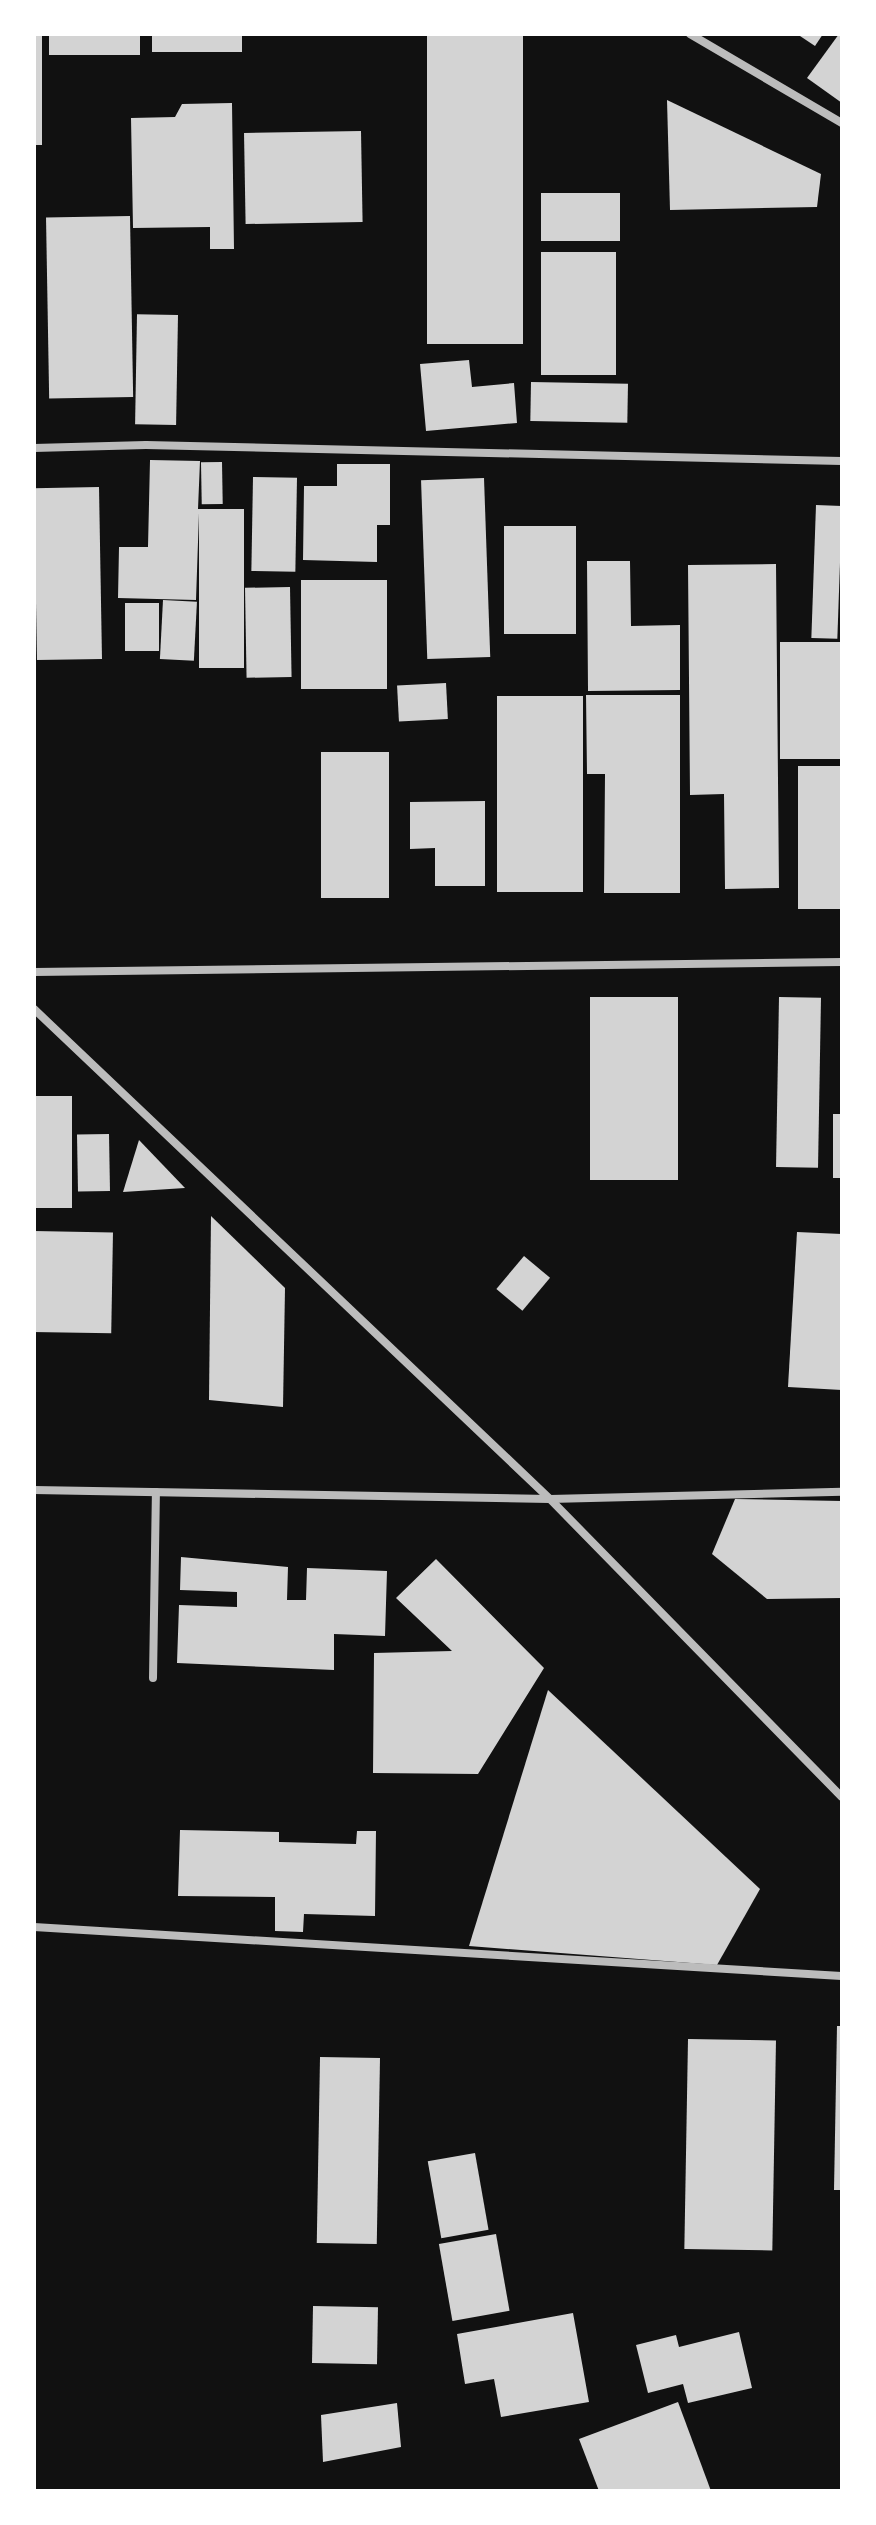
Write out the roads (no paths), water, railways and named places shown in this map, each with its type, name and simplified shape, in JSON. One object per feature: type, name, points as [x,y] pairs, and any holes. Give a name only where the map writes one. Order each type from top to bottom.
[{"type":"street","points":[[690,34],[842,123]]},
{"type":"street","points":[[34,448],[162,445],[842,461]]},
{"type":"street","points":[[34,972],[842,962]]},
{"type":"street","points":[[34,1009],[550,1499],[842,1797]]},
{"type":"street","points":[[34,1490],[550,1499],[842,1492]]},
{"type":"street","points":[[153,1678],[156,1492]]},
{"type":"street","points":[[34,1927],[842,1976]]}]
